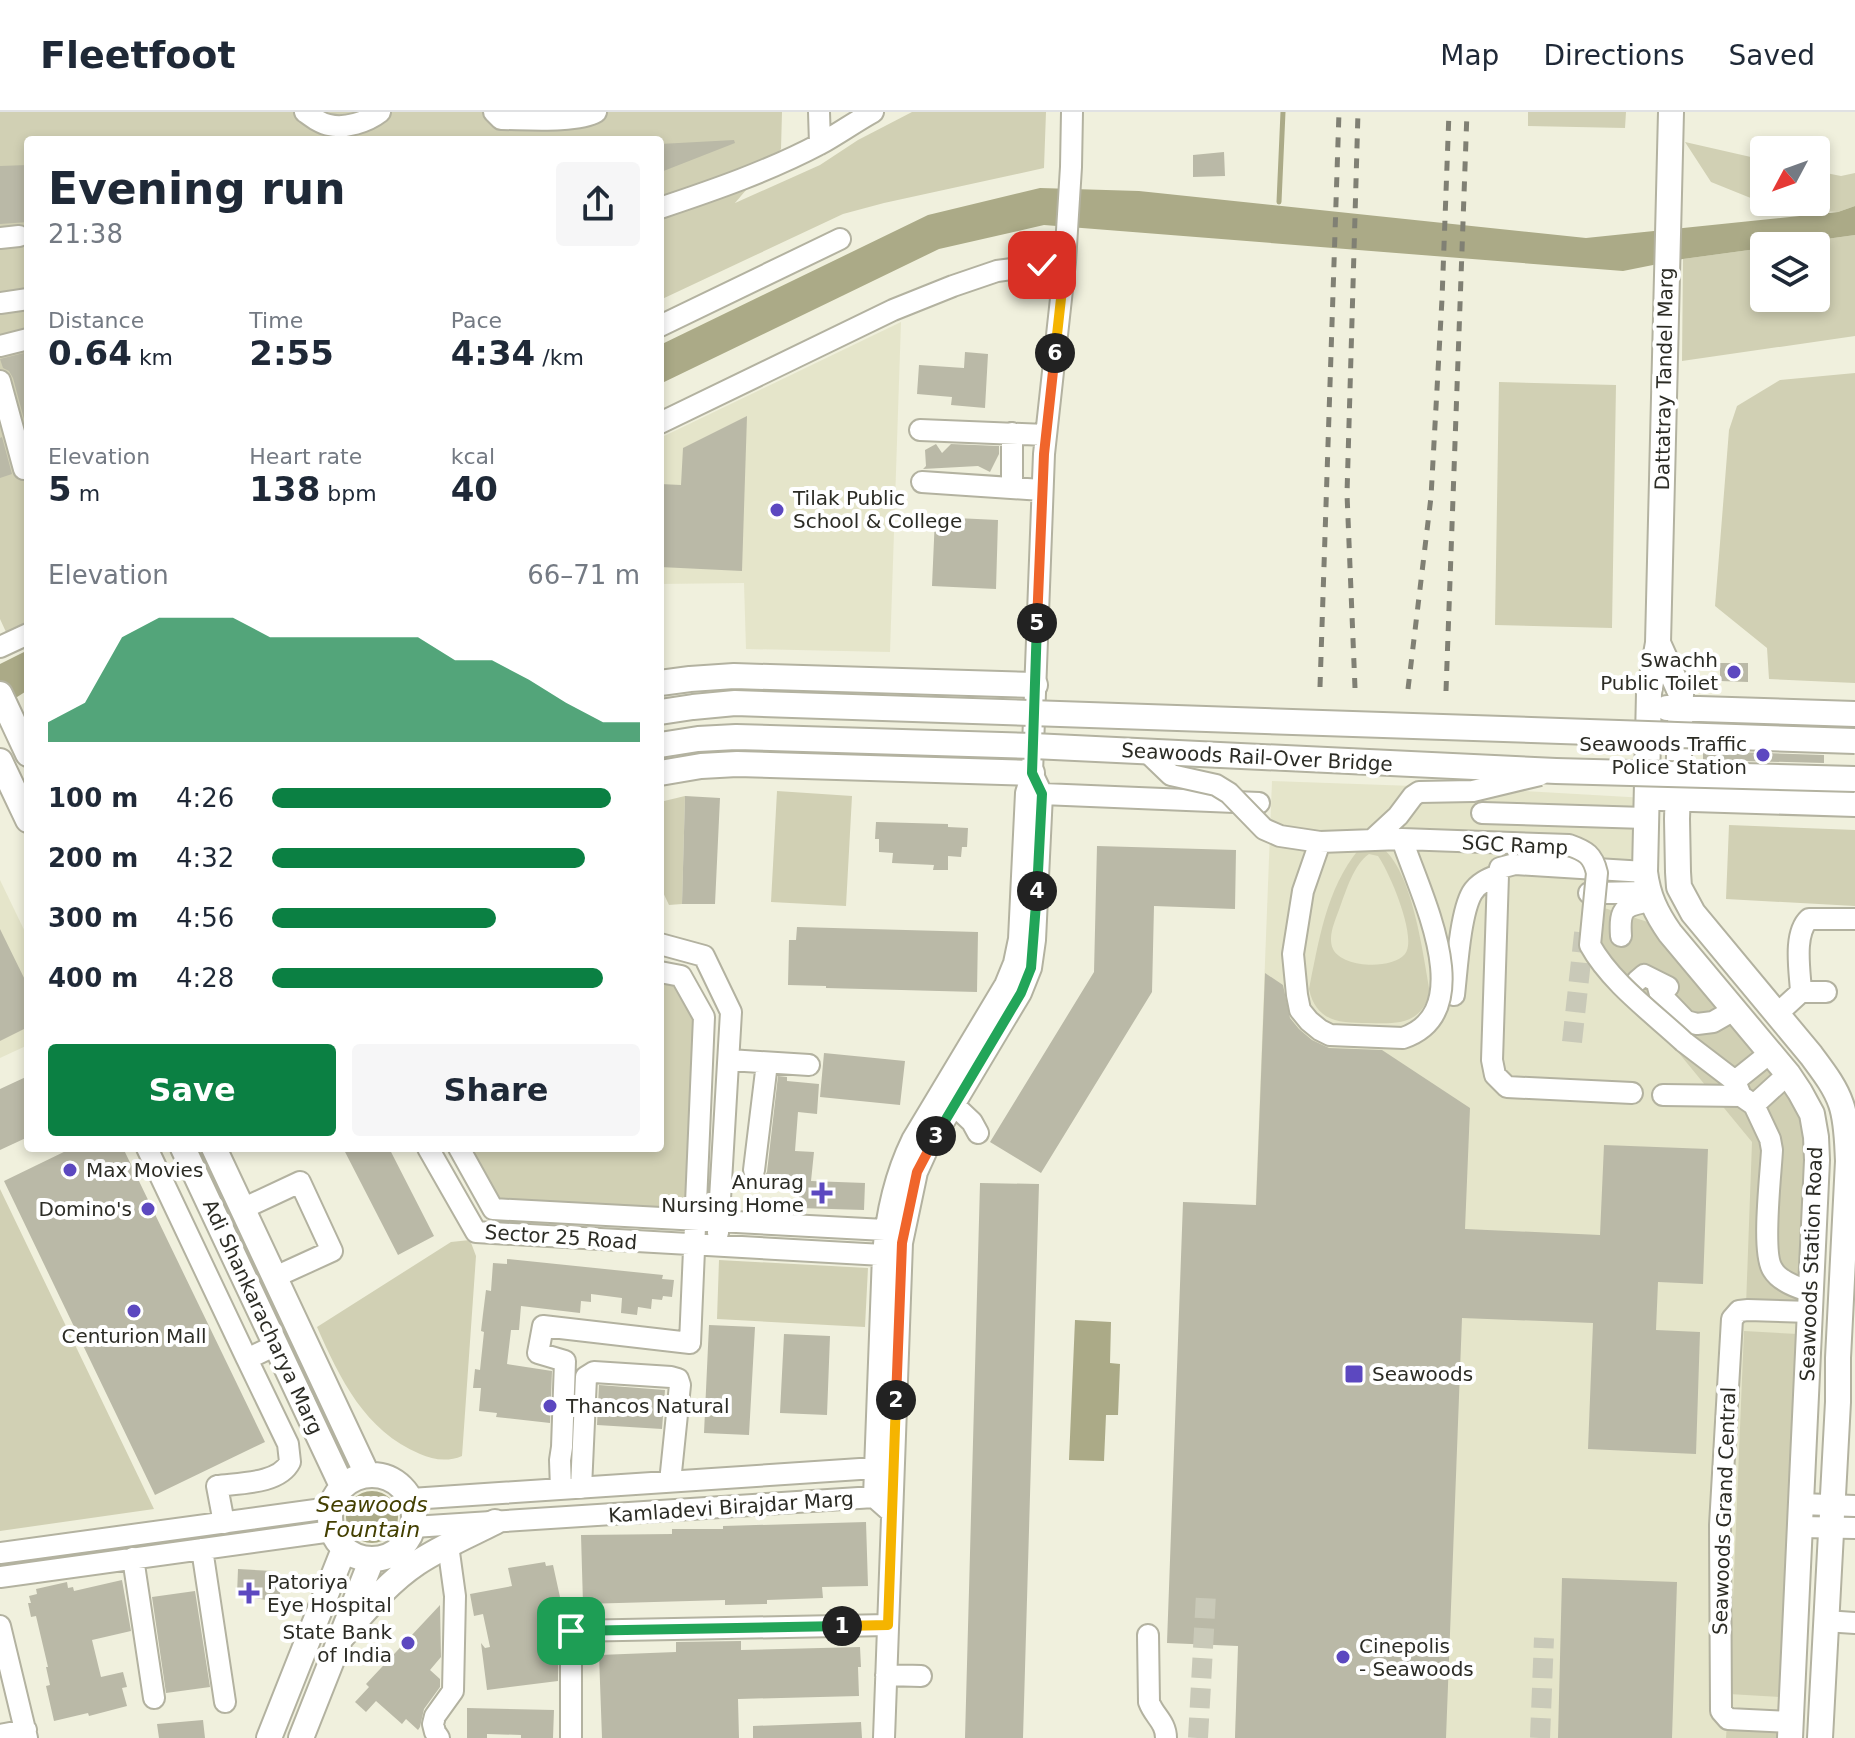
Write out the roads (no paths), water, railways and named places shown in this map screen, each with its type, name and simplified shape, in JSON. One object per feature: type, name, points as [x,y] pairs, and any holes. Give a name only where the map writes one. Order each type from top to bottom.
[{"type":"main road","name":"Dattatray Tandel Marg","points":[[1658,643],[1671,113]]},
{"type":"main road","points":[[1648,888],[1648,707],[1658,643]]},
{"type":"main road","name":"Seawoods Station Road","points":[[1658,643],[1681,694],[1679,887],[1687,904],[1827,1078],[1841,1104],[1846,1132],[1848,1161],[1838,1358],[1846,1404],[1839,1513],[1825,1621],[1820,1738]]},
{"type":"main road","points":[[664,682],[734,676],[1035,685]]},
{"type":"main road","points":[[0,694],[22,734]]},
{"type":"main road","name":"Seawoods Rail-Over Bridge","points":[[664,711],[735,703],[1855,741]]},
{"type":"main road","points":[[1648,707],[1855,714]]},
{"type":"main road","name":"Seawoods Rail-Over Bridge","points":[[664,744],[736,737],[1018,745],[1556,771],[1855,779]]},
{"type":"main road","points":[[0,761],[24,812]]},
{"type":"main road","points":[[664,772],[737,764],[1037,783]]},
{"type":"main road","points":[[1646,808],[1678,799],[1855,804]]},
{"type":"main road","name":"Seawoods Station Road","points":[[1648,888],[1660,919],[1670,933],[1788,1074],[1812,1114],[1816,1137],[1801,1515],[1787,1727]]},
{"type":"main road","name":"Adi Shankaracharya Marg","points":[[185,1152],[342,1486]]},
{"type":"main road","name":"Adi Shankaracharya Marg","points":[[216,1152],[367,1474]]},
{"type":"main road","points":[[269,1738],[335,1529],[335,1496],[350,1480],[367,1474],[397,1483],[411,1499],[413,1527],[408,1540],[386,1557],[362,1558],[335,1529]]},
{"type":"main road","points":[[340,1639],[391,1585],[416,1564],[495,1522]]},
{"type":"main road","points":[[301,1738],[372,1559]]},
{"type":"street","points":[[305,112],[327,125],[348,127],[380,112]]},
{"type":"street","points":[[494,112],[501,119],[570,119],[596,112]]},
{"type":"street","points":[[819,112],[820,144]]},
{"type":"street","points":[[664,207],[727,186],[820,144],[873,112]]},
{"type":"street","points":[[891,1512],[874,1497],[883,1255],[927,1150],[1021,993],[1044,941],[1035,685],[1042,490],[1065,258],[1072,112]]},
{"type":"street","points":[[664,324],[840,239]]},
{"type":"street","points":[[664,421],[893,310],[997,271],[1065,258]]},
{"type":"street","points":[[0,303],[24,300]]},
{"type":"street","points":[[0,346],[24,340]]},
{"type":"street","points":[[2,395],[7,431],[24,469]]},
{"type":"street","points":[[920,430],[1046,435]]},
{"type":"street","points":[[1012,433],[1012,488]]},
{"type":"street","points":[[922,482],[1042,490]]},
{"type":"street","points":[[0,647],[24,636]]},
{"type":"street","points":[[1147,752],[1171,775],[1216,785],[1229,793],[1264,829],[1280,836],[1320,842],[1372,840],[1419,792],[1473,791],[1556,771]]},
{"type":"street","points":[[884,1738],[892,1481],[893,1237],[900,1165],[1005,985],[1014,963],[1019,939],[1026,793],[1037,783],[1259,803]]},
{"type":"street","points":[[1482,813],[1646,808]]},
{"type":"street","points":[[1320,842],[1303,891],[1293,954],[1300,1010],[1309,1021],[1330,1035],[1403,1038],[1414,1034],[1435,1015],[1442,985],[1436,933],[1402,839]]},
{"type":"street","name":"SGC Ramp","points":[[1372,840],[1569,845],[1589,855],[1597,873],[1590,945],[1613,977],[1744,1094]]},
{"type":"street","points":[[1632,1093],[1507,1087],[1495,1075],[1492,1060],[1498,875],[1500,868],[1515,864],[1648,888]]},
{"type":"street","points":[[1454,995],[1466,908],[1473,890],[1498,875]]},
{"type":"street","points":[[1589,893],[1648,888]]},
{"type":"street","points":[[1621,936],[1624,908],[1636,903],[1648,888]]},
{"type":"street","points":[[1801,992],[1800,936],[1803,924],[1809,919],[1855,919]]},
{"type":"street","points":[[664,945],[704,956],[731,1012],[717,1245]]},
{"type":"street","points":[[571,1488],[560,1460],[565,1361],[538,1353],[543,1326],[690,1343],[704,1017],[681,976],[664,973]]},
{"type":"street","points":[[1647,982],[1686,1021],[1697,1024],[1713,1022],[1734,1010]]},
{"type":"street","points":[[1777,1014],[1801,992],[1826,992]]},
{"type":"street","points":[[1744,1094],[1770,1053]]},
{"type":"street","points":[[729,1060],[809,1065]]},
{"type":"street","points":[[754,1170],[767,1063]]},
{"type":"street","points":[[1663,1095],[1744,1094],[1788,1074]]},
{"type":"street","points":[[1744,1094],[1770,1139],[1772,1150],[1767,1249],[1770,1266],[1774,1273],[1792,1285],[1807,1305]]},
{"type":"street","points":[[950,1112],[972,1122],[976,1132]]},
{"type":"street","points":[[149,1152],[288,1444],[290,1462],[281,1475],[217,1486],[224,1523]]},
{"type":"street","name":"Sector 25 Road","points":[[430,1152],[476,1232],[883,1255]]},
{"type":"street","name":"Sector 25 Road","points":[[461,1152],[493,1209],[695,1220],[893,1237]]},
{"type":"street","points":[[242,1209],[300,1182],[332,1251],[275,1277]]},
{"type":"street","points":[[476,1232],[493,1209]]},
{"type":"street","name":"Seawoods Grand Central","points":[[1787,1727],[1728,1719],[1721,1711],[1721,1502],[1732,1319],[1739,1311],[1807,1305]]},
{"type":"street","points":[[247,1359],[276,1345]]},
{"type":"street","points":[[571,1488],[586,1377],[594,1372],[678,1379],[680,1385],[670,1482]]},
{"type":"street","name":"Kamladevi Birajdar Marg","points":[[411,1499],[875,1468],[892,1481],[874,1497],[413,1527]]},
{"type":"street","points":[[1801,1515],[1839,1513],[1855,1528]]},
{"type":"street","points":[[0,1553],[224,1523],[335,1529]]},
{"type":"street","points":[[0,1577],[335,1529]]},
{"type":"street","points":[[439,1738],[433,1724],[435,1716],[453,1691],[455,1596],[448,1545]]},
{"type":"street","points":[[202,1549],[225,1702]]},
{"type":"street","points":[[133,1558],[154,1698]]},
{"type":"street","points":[[1825,1621],[1855,1623]]},
{"type":"street","points":[[571,1738],[571,1631],[888,1625]]},
{"type":"street","points":[[0,1626],[27,1734],[2,1731]]},
{"type":"street","points":[[1148,1635],[1149,1702],[1153,1712],[1163,1721],[1166,1738]]},
{"type":"street","points":[[886,1675],[921,1676]]},
{"type":"water","points":[[1040,188],[1139,191],[1586,238],[1799,216],[1830,216],[1830,213],[1855,206],[1855,235],[1830,239],[1830,232],[1750,232],[1750,250],[1623,271],[1044,225],[939,249],[664,382],[664,343],[928,215]]},
{"type":"water","points":[[24,652],[24,693],[0,708],[0,664]]},
{"type":"water","points":[[1075,1320],[1111,1322],[1110,1363],[1120,1364],[1118,1415],[1106,1415],[1104,1461],[1069,1460]]},
{"type":"water","name":"Seawoods Fountain","points":[[372,1491],[391,1498],[398,1517],[391,1536],[372,1543],[353,1536],[346,1517],[353,1498]]},
{"type":"waterway","points":[[1279,202],[1283,112]]},
{"type":"tunnel","points":[[1572,1042],[1585,925]]},
{"type":"tunnel","points":[[1198,1738],[1206,1594]]},
{"type":"tunnel","points":[[1540,1738],[1544,1638]]},
{"type":"railway","points":[[1320,687],[1339,112]]},
{"type":"railway","points":[[1355,688],[1347,494],[1358,112]]},
{"type":"railway","points":[[1408,689],[1431,497],[1449,112]]},
{"type":"railway","points":[[1446,691],[1467,112]]},
{"type":"place","name":"Tilak Public School & College","points":[[777,510]]},
{"type":"place","name":"Swachh Public Toilet","points":[[1734,672]]},
{"type":"place","name":"Seawoods Traffic Police Station","points":[[1763,755]]},
{"type":"place","name":"Max Movies","points":[[70,1170]]},
{"type":"place","name":"Anurag Nursing Home","points":[[822,1193]]},
{"type":"place","name":"Domino's","points":[[148,1209]]},
{"type":"place","name":"Centurion Mall","points":[[134,1311]]},
{"type":"place","name":"Seawoods","points":[[1354,1374]]},
{"type":"place","name":"Thancos Natural","points":[[550,1406]]},
{"type":"place","name":"Patoriya Eye Hospital","points":[[249,1593]]},
{"type":"place","name":"State Bank of India","points":[[408,1643]]},
{"type":"place","name":"Cinepolis - Seawoods","points":[[1343,1657]]}]
